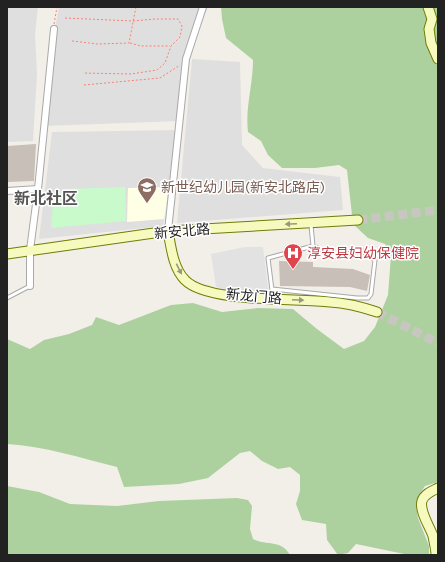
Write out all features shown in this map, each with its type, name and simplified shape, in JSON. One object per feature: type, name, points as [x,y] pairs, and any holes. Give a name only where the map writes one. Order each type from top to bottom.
[{"type":"main road","points":[[428,7],[432,19],[429,29],[431,43],[438,59]]},
{"type":"main road","name":"新安北路","points":[[7,254],[168,231],[358,220]]},
{"type":"main road","name":"新龙门路","points":[[168,231],[172,253],[178,269],[185,280],[196,288],[233,296],[273,294],[364,307],[377,312]]},
{"type":"main road","points":[[436,555],[433,537],[421,507],[424,497],[438,488]]},
{"type":"street","points":[[168,231],[186,59],[203,7]]},
{"type":"street","points":[[30,286],[30,250],[38,189],[54,29]]},
{"type":"street","points":[[7,191],[38,189]]},
{"type":"lane","points":[[311,223],[313,246]]},
{"type":"lane","points":[[313,246],[337,257],[361,250],[375,260],[371,294],[368,298],[273,294],[268,258],[313,246]]},
{"type":"lane","points":[[7,298],[30,286]]},
{"type":"path","points":[[54,29],[57,7]]},
{"type":"path","points":[[129,43],[136,7]]},
{"type":"path","points":[[65,18],[133,21],[178,19],[182,26],[180,37],[171,46],[165,63],[157,70],[131,74],[83,73]]},
{"type":"path","points":[[72,41],[98,44],[129,43],[141,46],[171,46]]},
{"type":"path","points":[[84,85],[160,78],[175,69],[186,59]]},
{"type":"shaded area","points":[[7,7],[38,7],[35,34],[37,74],[33,141],[7,142]]},
{"type":"shaded area","points":[[59,7],[208,7],[186,59],[179,121],[44,126],[53,39]]},
{"type":"shaded area","points":[[192,59],[240,62],[242,145],[263,168],[340,177],[343,210],[177,223]]},
{"type":"shaded area","points":[[179,130],[163,226],[39,239],[52,132]]},
{"type":"shaded area","name":"新世纪幼儿园(新安北路店)","points":[[169,187],[164,219],[127,222],[128,188]]},
{"type":"shaded area","points":[[245,247],[263,247],[269,296],[235,292],[216,287],[211,254]]},
{"type":"green space","points":[[221,7],[438,7],[438,482],[425,486],[419,495],[416,505],[418,518],[429,546],[429,555],[409,555],[356,544],[348,553],[338,555],[327,540],[326,524],[302,520],[296,504],[300,491],[300,475],[290,467],[278,469],[262,461],[250,451],[240,453],[208,478],[179,484],[124,487],[117,467],[35,447],[7,444],[7,339],[30,349],[44,340],[69,334],[92,325],[96,317],[119,325],[171,305],[193,303],[222,312],[258,308],[293,309],[344,349],[364,341],[375,327],[388,295],[391,255],[385,244],[368,238],[353,224],[347,170],[339,165],[315,168],[282,168],[268,155],[261,141],[248,132],[248,105],[253,60],[226,38]]},
{"type":"green space","points":[[125,187],[126,221],[51,228],[55,199],[62,191],[68,189]]},
{"type":"green space","points":[[7,486],[39,492],[70,504],[117,506],[159,501],[237,498],[248,500],[252,506],[250,529],[253,539],[278,545],[286,550],[290,555],[7,555]]},
{"type":"building","points":[[36,144],[34,181],[7,182],[7,146]]},
{"type":"building","name":"淳安县妇幼保健院","points":[[279,261],[313,262],[313,267],[353,269],[370,275],[367,291],[350,287],[280,286]]},
{"type":"tunnel","points":[[358,220],[438,210]]},
{"type":"tunnel","points":[[377,312],[438,343]]},
{"type":"place","name":"新世纪幼儿园(新安北路店)","points":[[147,204]]},
{"type":"place","name":"淳安县妇幼保健院","points":[[293,270]]},
{"type":"district","name":"新北社区","points":[[46,198]]}]
